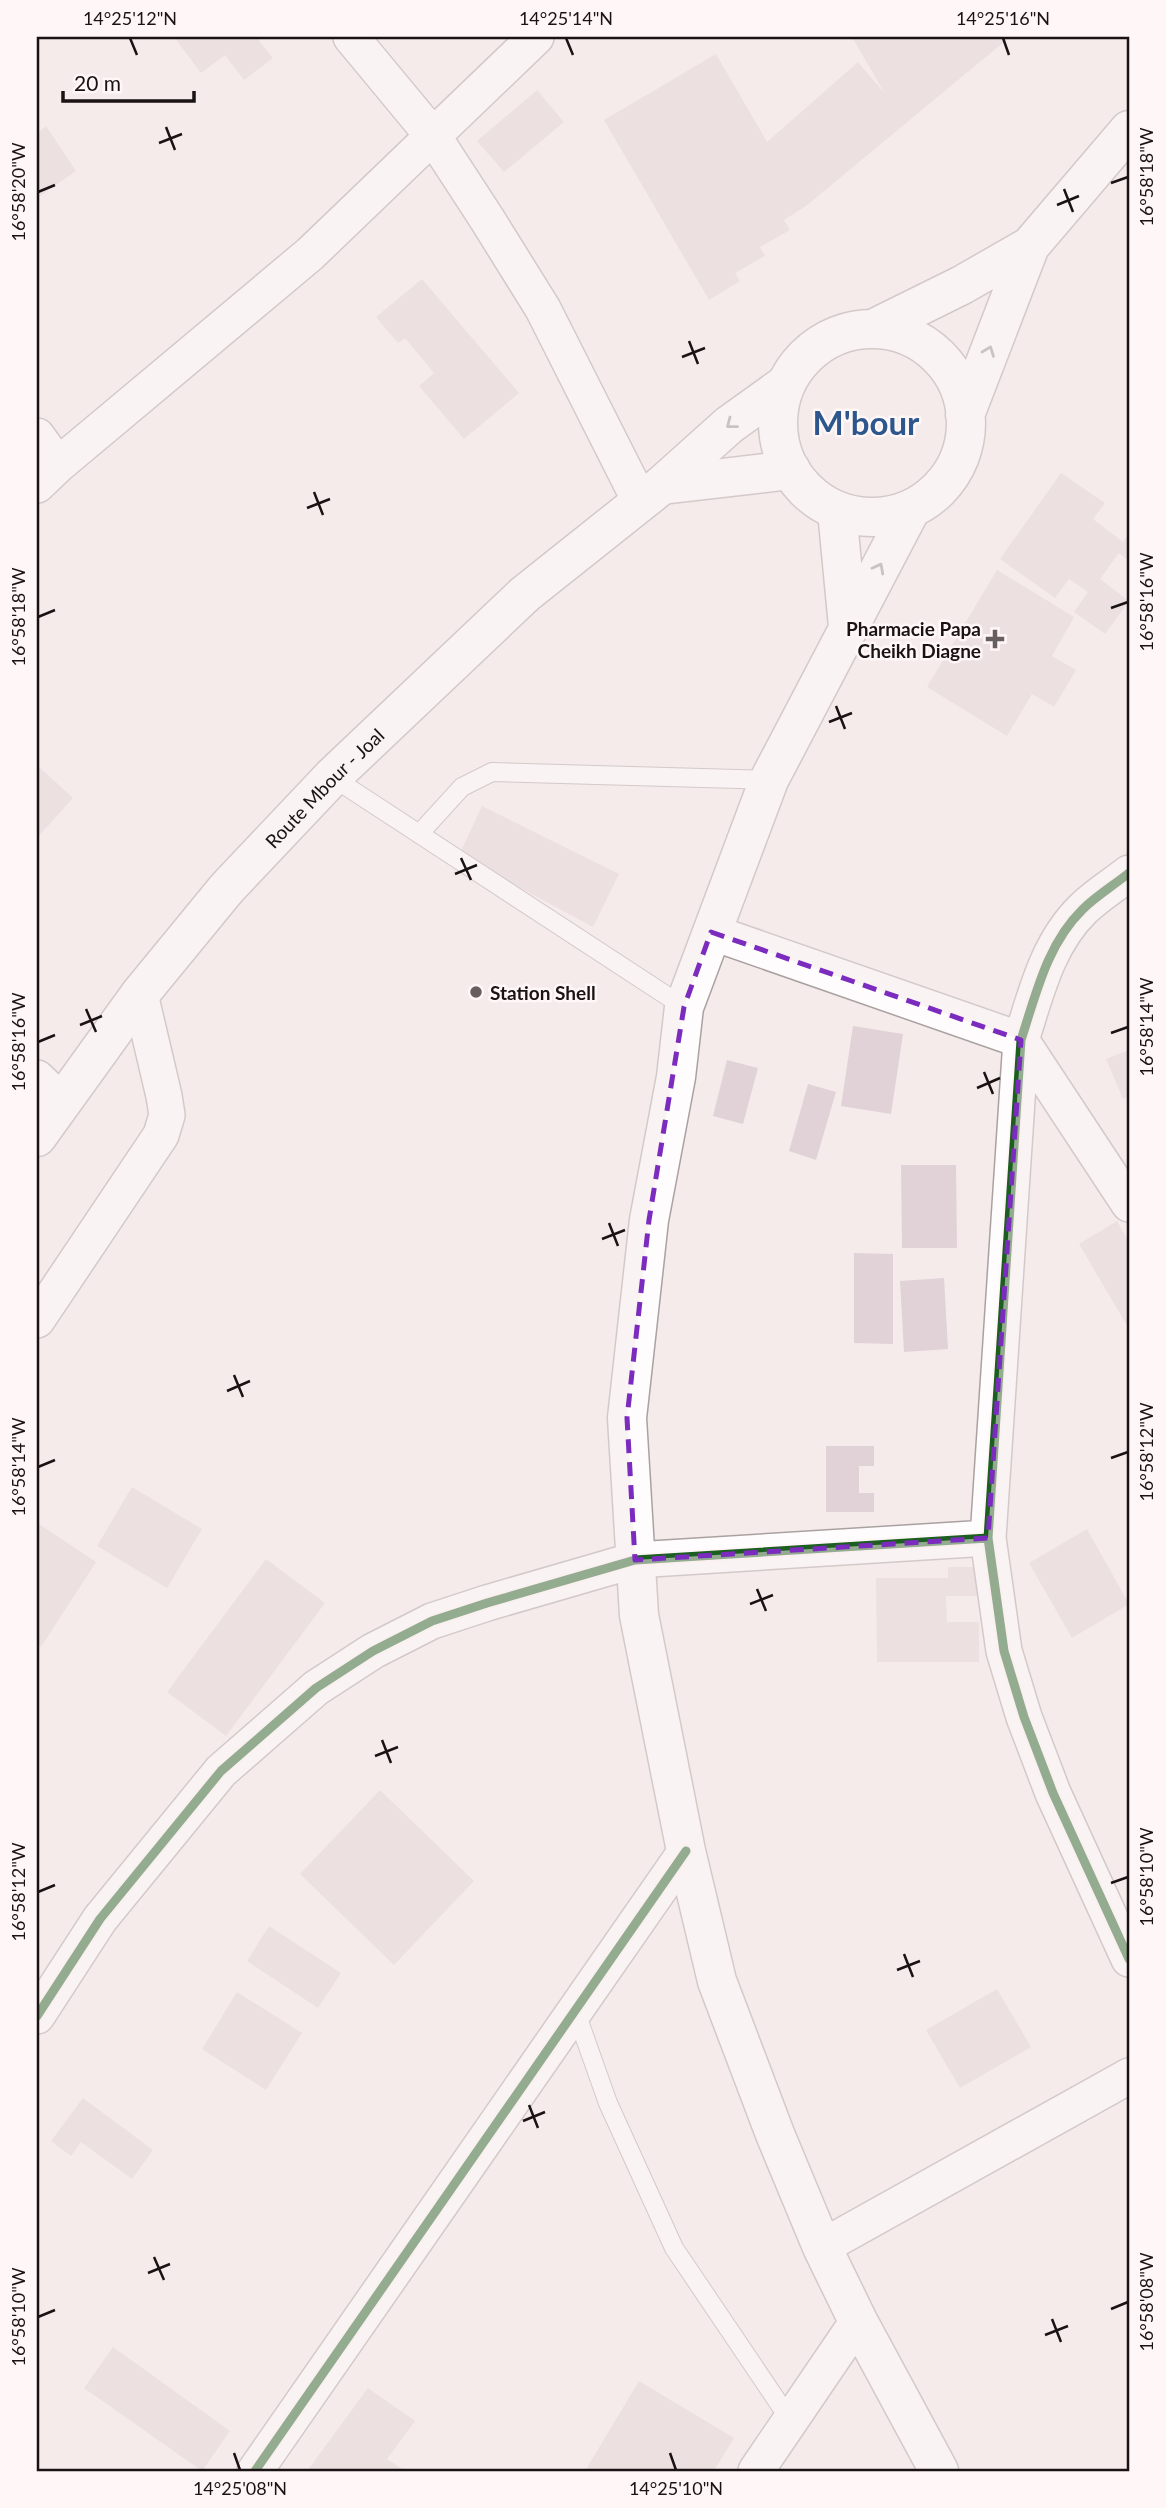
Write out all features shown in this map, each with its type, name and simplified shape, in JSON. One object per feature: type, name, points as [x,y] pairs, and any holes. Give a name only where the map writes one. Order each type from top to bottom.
[{"type":"main road","points":[[875,328],[962,285],[1030,246],[1129,131]]},
{"type":"main road","points":[[965,415],[1030,246]]},
{"type":"main road","points":[[875,328],[897,332],[918,341],[936,355],[951,372],[961,393],[965,434],[953,471],[928,500],[893,515],[874,518],[837,510],[819,501],[803,487],[791,470],[780,442],[778,412],[786,384],[807,354],[822,343],[856,330],[875,328]]},
{"type":"main road","name":"Route Mbour - Joal","points":[[37,1137],[49,1090],[140,994],[227,888],[332,777],[525,594],[651,493],[729,425],[786,384]]},
{"type":"main road","points":[[651,493],[791,470]]},
{"type":"main road","points":[[911,509],[769,780],[684,1007],[676,1077],[649,1220],[627,1418],[639,1615],[686,1851],[717,1981],[775,2134],[822,2247],[858,2321],[939,2471]]},
{"type":"main road","points":[[837,510],[848,626]]},
{"type":"street","points":[[351,37],[433,136],[543,309],[651,493]]},
{"type":"street","points":[[37,436],[47,475],[310,254],[536,37]]},
{"type":"street","points":[[1129,873],[1083,909],[1061,936],[1043,970],[1021,1040],[988,1538],[1004,1651],[1024,1717],[1053,1793],[1129,1959]]},
{"type":"street","points":[[711,932],[1021,1040],[1129,1204]]},
{"type":"street","points":[[37,1320],[161,1135],[167,1115],[140,994]]},
{"type":"street","points":[[37,2016],[100,1919],[221,1771],[316,1688],[373,1651],[432,1621],[635,1560],[988,1538]]},
{"type":"street","points":[[255,2471],[686,1851]]},
{"type":"street","points":[[822,2247],[1129,2076]]},
{"type":"street","points":[[756,2471],[858,2321]]},
{"type":"lane","points":[[419,834],[462,787],[492,772],[769,780]]},
{"type":"lane","points":[[332,777],[684,1007]]},
{"type":"lane","points":[[575,2010],[608,2103],[674,2248],[790,2420]]},
{"type":"highlighted area","points":[[711,932],[1021,1040],[988,1538],[635,1560],[627,1418],[649,1220],[684,1007]]},
{"type":"building","points":[[174,37],[256,37],[273,58],[244,80],[225,55],[201,73]]},
{"type":"building","points":[[852,37],[1010,37],[806,206],[784,220],[790,230],[760,247],[765,256],[735,273],[740,281],[709,300],[604,120],[716,54],[767,142],[858,62],[885,94]]},
{"type":"building","points":[[537,90],[564,122],[504,172],[477,141]]},
{"type":"building","points":[[46,126],[76,171],[37,198],[37,133]]},
{"type":"building","points":[[422,279],[519,393],[464,439],[419,386],[434,373],[405,338],[398,343],[376,317]]},
{"type":"building","points":[[1061,473],[1105,503],[1093,519],[1123,542],[1129,533],[1129,561],[1119,553],[1100,579],[1129,601],[1105,634],[1074,612],[1088,592],[1069,579],[1055,598],[1000,559]]},
{"type":"building","points":[[997,570],[1074,617],[1052,656],[1076,670],[1054,707],[1032,694],[1007,736],[927,687]]},
{"type":"building","points":[[37,765],[73,798],[37,838]]},
{"type":"building","points":[[482,806],[619,874],[593,927],[459,855]]},
{"type":"building","points":[[853,1026],[903,1034],[891,1114],[841,1106]]},
{"type":"building","points":[[1129,1050],[1129,1096],[1123,1099],[1106,1059]]},
{"type":"building","points":[[727,1060],[758,1068],[743,1124],[713,1116]]},
{"type":"building","points":[[808,1084],[836,1092],[816,1160],[789,1151]]},
{"type":"building","points":[[901,1165],[956,1165],[957,1248],[902,1248]]},
{"type":"building","points":[[1117,1221],[1129,1242],[1129,1322],[1126,1324],[1079,1244]]},
{"type":"building","points":[[854,1253],[893,1254],[893,1344],[854,1343]]},
{"type":"building","points":[[944,1278],[948,1349],[904,1352],[900,1281]]},
{"type":"building","points":[[826,1446],[874,1446],[874,1466],[859,1466],[859,1493],[874,1493],[874,1512],[826,1512]]},
{"type":"building","points":[[132,1487],[202,1529],[167,1588],[97,1546]]},
{"type":"building","points":[[39,1524],[96,1562],[41,1647],[37,1644]]},
{"type":"building","points":[[1087,1529],[1129,1604],[1072,1638],[1029,1563]]},
{"type":"building","points":[[266,1559],[325,1603],[226,1736],[167,1692]]},
{"type":"building","points":[[948,1567],[978,1567],[978,1596],[946,1596],[947,1622],[979,1622],[979,1662],[877,1662],[876,1578],[948,1578]]},
{"type":"building","points":[[380,1790],[474,1881],[394,1965],[300,1874]]},
{"type":"building","points":[[269,1926],[341,1973],[318,2008],[247,1961]]},
{"type":"building","points":[[997,1989],[1031,2047],[960,2088],[926,2030]]},
{"type":"building","points":[[237,1992],[302,2033],[266,2090],[202,2049]]},
{"type":"building","points":[[83,2098],[153,2150],[132,2179],[81,2142],[71,2156],[51,2141]]},
{"type":"building","points":[[113,2347],[230,2431],[202,2471],[84,2388]]},
{"type":"building","points":[[639,2381],[734,2438],[714,2471],[585,2471]]},
{"type":"building","points":[[368,2388],[415,2421],[387,2459],[405,2471],[307,2471]]},
{"type":"cycle path","points":[[1129,873],[1083,909],[1060,938],[1044,970],[1021,1040],[988,1538],[1004,1651],[1024,1717],[1053,1793],[1129,1959]]},
{"type":"cycle path","points":[[37,2016],[100,1919],[221,1771],[316,1688],[373,1651],[432,1621],[635,1560],[988,1538]]},
{"type":"cycle path","points":[[255,2471],[686,1851]]},
{"type":"place","name":"Pharmacie Papa Cheikh Diagne","points":[[995,639]]},
{"type":"place","name":"Station Shell","points":[[476,992]]},
{"type":"district","name":"M'bour","points":[[866,422]]}]
